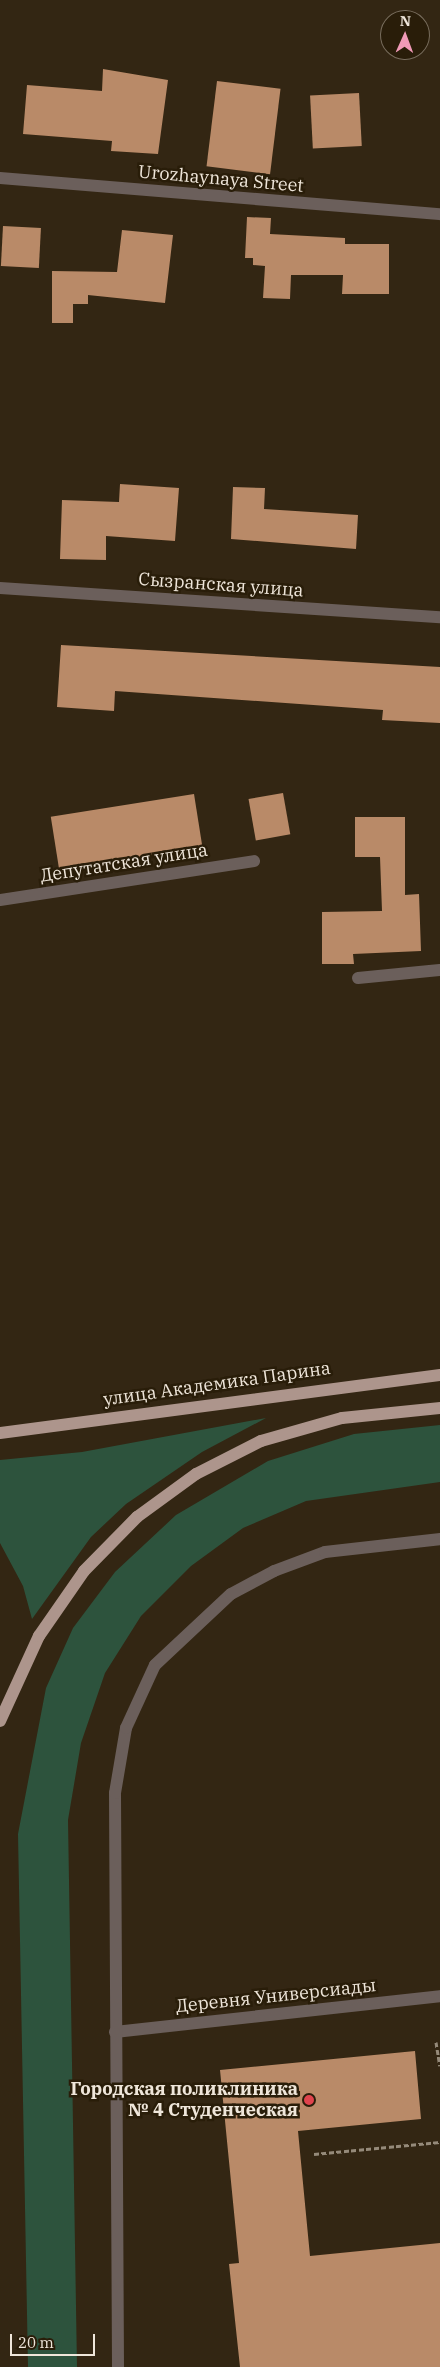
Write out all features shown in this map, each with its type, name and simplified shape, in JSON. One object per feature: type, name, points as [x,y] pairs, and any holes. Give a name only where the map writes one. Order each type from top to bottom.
[{"type":"main road","name":"улица Академика Парина","points":[[0,1432],[440,1375]]},
{"type":"main road","points":[[0,1721],[39,1636],[84,1571],[137,1517],[196,1474],[261,1441],[342,1418],[440,1408]]},
{"type":"street","name":"Urozhaynaya Street","points":[[0,178],[440,214]]},
{"type":"street","name":"Сызранская улица","points":[[0,588],[440,617]]},
{"type":"street","name":"Депутатская улица","points":[[0,900],[254,861]]},
{"type":"street","points":[[358,978],[440,970]]},
{"type":"street","points":[[118,2367],[115,1794],[126,1728],[155,1665],[232,1594],[274,1571],[325,1552],[440,1539]]},
{"type":"street","name":"Деревня Универсиады","points":[[115,2032],[440,1996]]},
{"type":"path","points":[[436,2042],[440,2066]]},
{"type":"path","points":[[314,2154],[440,2142]]},
{"type":"green space","points":[[266,1418],[202,1452],[126,1504],[91,1537],[32,1619],[23,1586],[0,1543],[0,1460],[82,1452]]},
{"type":"green space","points":[[440,1425],[440,1482],[306,1501],[243,1528],[191,1566],[141,1616],[105,1673],[81,1743],[68,1820],[77,2367],[28,2367],[18,1834],[46,1688],[73,1628],[115,1572],[176,1515],[268,1461],[354,1434]]},
{"type":"building","points":[[103,69],[168,80],[158,154],[111,151],[112,141],[23,134],[27,85],[102,91]]},
{"type":"building","points":[[217,81],[281,89],[270,174],[207,166]]},
{"type":"building","points":[[359,93],[362,146],[313,148],[310,96]]},
{"type":"building","points":[[247,217],[271,218],[270,234],[345,238],[345,244],[389,244],[389,294],[342,294],[343,275],[291,275],[290,299],[263,298],[265,266],[253,265],[253,258],[245,258]]},
{"type":"building","points":[[3,226],[41,228],[39,268],[1,266]]},
{"type":"building","points":[[122,230],[173,235],[165,303],[88,295],[88,304],[73,304],[73,323],[52,323],[52,271],[117,272]]},
{"type":"building","points":[[120,484],[179,488],[175,541],[106,536],[106,560],[60,559],[62,500],[119,502]]},
{"type":"building","points":[[233,487],[265,488],[264,509],[358,515],[356,549],[231,539]]},
{"type":"building","points":[[61,645],[440,667],[440,723],[382,720],[383,710],[115,691],[114,711],[57,707]]},
{"type":"building","points":[[283,793],[290,834],[256,840],[249,799]]},
{"type":"building","points":[[194,794],[202,847],[59,870],[51,817]]},
{"type":"building","points":[[355,817],[405,817],[405,895],[419,894],[421,951],[353,954],[354,964],[322,964],[322,912],[382,911],[380,857],[355,857]]},
{"type":"building","points":[[415,2051],[421,2119],[298,2131],[310,2256],[440,2243],[440,2367],[240,2367],[229,2264],[239,2263],[220,2070]]},
{"type":"place","name":"Городская поликлиника № 4 Студенческая","points":[[309,2100]]}]
